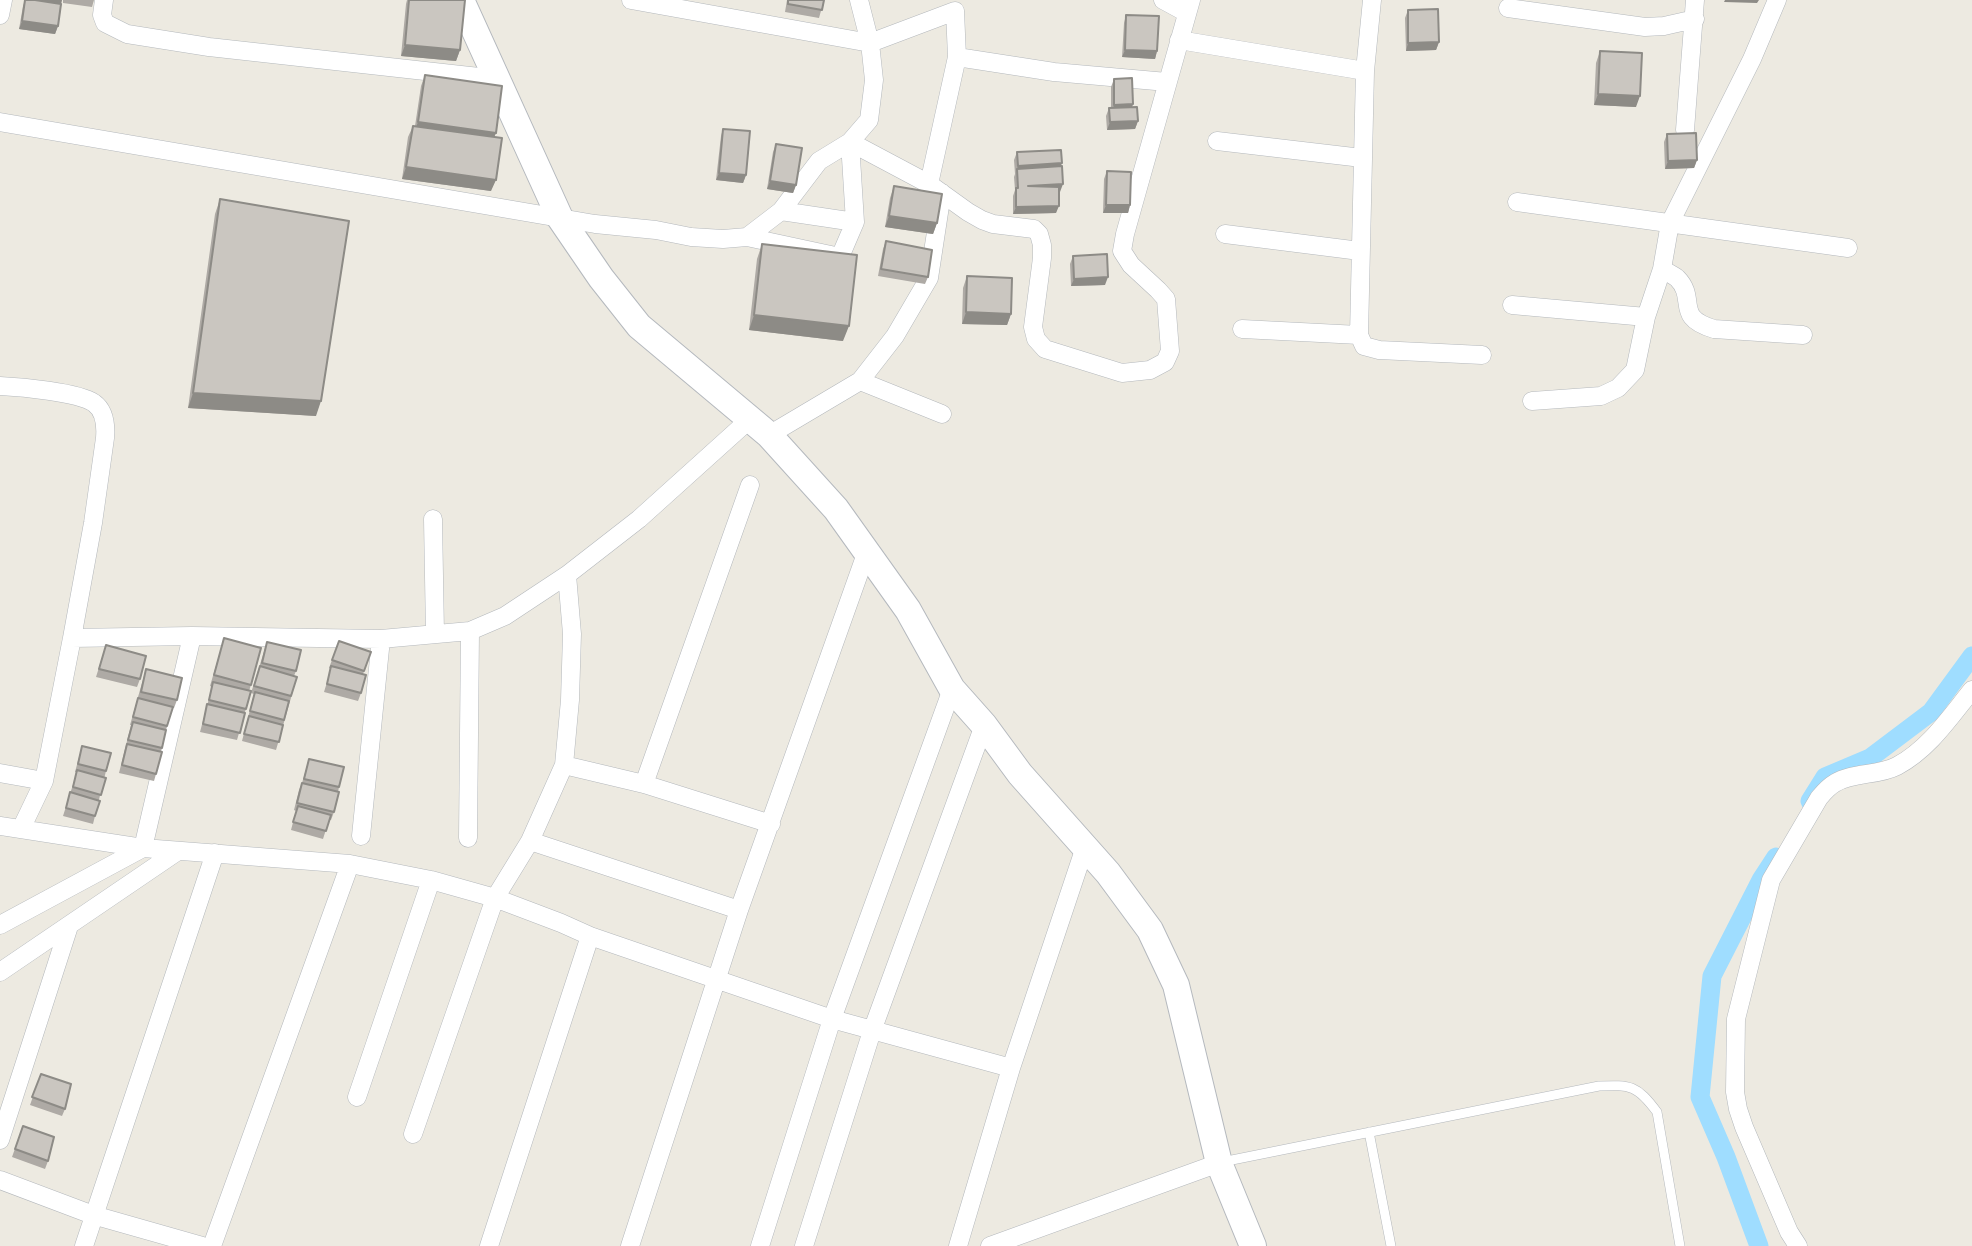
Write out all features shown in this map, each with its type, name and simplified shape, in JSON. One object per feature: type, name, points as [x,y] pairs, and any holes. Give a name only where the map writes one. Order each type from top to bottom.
[{"type":"street","points":[[0,15],[3,0]]},
{"type":"street","points":[[104,0],[102,15],[105,23],[127,34],[209,47],[497,79]]},
{"type":"street","points":[[461,0],[560,218],[601,278],[639,326],[760,427],[836,509],[908,610],[952,689],[984,725],[1020,774],[1108,873],[1150,930],[1176,985],[1219,1163],[1253,1246]]},
{"type":"street","points":[[72,638],[192,636],[382,639],[470,631],[505,616],[567,575],[760,427],[860,381],[895,337],[927,283],[935,188],[957,57],[958,5],[870,43],[631,0]]},
{"type":"street","points":[[747,237],[780,211],[818,161],[850,142],[869,120],[874,80],[870,43],[859,0]]},
{"type":"street","points":[[850,142],[935,188],[982,220],[1034,229],[1039,234],[1042,258],[1033,327],[1036,339],[1045,349],[1122,373],[1150,370],[1165,362],[1170,351],[1166,299],[1131,265],[1122,251],[1189,7],[1163,0]]},
{"type":"street","points":[[1372,0],[1365,71],[1359,335],[1364,346],[1379,350],[1482,355]]},
{"type":"street","points":[[1685,130],[1695,0]]},
{"type":"street","points":[[1532,401],[1601,396],[1618,388],[1635,370],[1646,317],[1662,269],[1670,223],[1752,59],[1777,0]]},
{"type":"street","points":[[1508,8],[1645,27],[1695,19]]},
{"type":"street","points":[[1179,40],[1365,71]]},
{"type":"street","points":[[957,57],[1054,72],[1167,82]]},
{"type":"street","points":[[0,122],[595,224],[656,230],[691,237],[747,237],[840,257],[855,222],[850,142]]},
{"type":"street","points":[[1217,141],[1362,158]]},
{"type":"street","points":[[1517,202],[1848,248]]},
{"type":"street","points":[[780,211],[855,222]]},
{"type":"street","points":[[1225,234],[1360,251]]},
{"type":"street","points":[[1662,269],[1677,278],[1685,290],[1690,315],[1700,325],[1714,329],[1803,335]]},
{"type":"street","points":[[1512,305],[1646,317]]},
{"type":"street","points":[[1242,329],[1359,335]]},
{"type":"street","points":[[860,381],[942,414]]},
{"type":"street","points":[[0,386],[18,386],[77,396],[95,403],[103,414],[106,428],[93,523],[44,781],[21,829]]},
{"type":"street","points":[[644,785],[750,485]]},
{"type":"street","points":[[433,519],[435,634]]},
{"type":"street","points":[[630,1246],[739,909],[867,551]]},
{"type":"street","points":[[413,1134],[495,898],[530,841],[564,765],[572,634],[567,575]]},
{"type":"street","points":[[468,838],[470,631]]},
{"type":"street","points":[[0,925],[142,848],[192,636]]},
{"type":"street","points":[[361,836],[382,639]]},
{"type":"street","points":[[760,1246],[832,1018],[952,689]]},
{"type":"street","points":[[1798,1246],[1789,1233],[1744,1127],[1735,1092],[1736,1018],[1771,880],[1819,797],[1829,787],[1837,781],[1894,768],[1909,759],[1934,737],[1972,690]]},
{"type":"street","points":[[804,1246],[872,1031],[984,725]]},
{"type":"street","points":[[564,765],[644,785],[771,824]]},
{"type":"street","points":[[0,773],[44,781]]},
{"type":"street","points":[[0,826],[142,848],[350,864],[430,880],[495,898],[590,936],[832,1018],[1011,1069]]},
{"type":"street","points":[[530,841],[739,909]]},
{"type":"street","points":[[958,1246],[1011,1069],[1085,847]]},
{"type":"street","points":[[0,972],[178,851]]},
{"type":"street","points":[[84,1246],[215,853]]},
{"type":"street","points":[[212,1246],[350,864]]},
{"type":"street","points":[[357,1097],[430,880]]},
{"type":"street","points":[[0,1140],[69,926]]},
{"type":"street","points":[[489,1246],[590,936]]},
{"type":"street","points":[[990,1246],[1219,1163]]},
{"type":"street","points":[[0,1180],[93,1215],[202,1246]]},
{"type":"lane","points":[[1219,1163],[1599,1086],[1626,1085],[1644,1094],[1657,1112],[1680,1246]]},
{"type":"lane","points":[[1369,1132],[1391,1246]]},
{"type":"building","points":[[25,0],[61,4],[58,26],[22,21]]},
{"type":"building","points":[[409,0],[465,0],[460,50],[405,45]]},
{"type":"building","points":[[788,0],[824,0],[822,10],[788,4]]},
{"type":"building","points":[[1438,9],[1439,42],[1408,43],[1408,10]]},
{"type":"building","points":[[1126,15],[1159,16],[1157,51],[1125,50]]},
{"type":"building","points":[[1600,51],[1642,53],[1640,96],[1598,94]]},
{"type":"building","points":[[425,75],[502,86],[496,133],[418,122]]},
{"type":"building","points":[[1132,78],[1133,104],[1114,105],[1114,79]]},
{"type":"building","points":[[1137,107],[1138,121],[1110,122],[1109,108]]},
{"type":"building","points":[[413,126],[502,138],[496,180],[406,167]]},
{"type":"building","points":[[723,129],[750,131],[746,175],[719,173]]},
{"type":"building","points":[[1696,133],[1697,160],[1668,161],[1667,134]]},
{"type":"building","points":[[776,144],[802,148],[796,185],[770,181]]},
{"type":"building","points":[[1061,150],[1062,163],[1018,166],[1017,152]]},
{"type":"building","points":[[1062,166],[1063,184],[1028,186],[1059,187],[1059,206],[1016,207],[1017,169]]},
{"type":"building","points":[[1107,171],[1131,172],[1130,205],[1106,205]]},
{"type":"building","points":[[894,186],[942,194],[937,223],[889,216]]},
{"type":"building","points":[[220,199],[349,221],[321,401],[193,393]]},
{"type":"building","points":[[886,241],[932,250],[928,277],[881,269]]},
{"type":"building","points":[[762,244],[857,255],[849,326],[754,315]]},
{"type":"building","points":[[1107,254],[1108,277],[1074,279],[1073,256]]},
{"type":"building","points":[[967,276],[1012,278],[1011,314],[966,312]]},
{"type":"building","points":[[224,638],[261,648],[251,685],[214,675]]},
{"type":"building","points":[[339,641],[371,652],[364,671],[332,660]]},
{"type":"building","points":[[267,642],[301,650],[296,671],[262,663]]},
{"type":"building","points":[[106,645],[146,656],[140,679],[99,669]]},
{"type":"building","points":[[260,666],[297,677],[291,696],[254,686]]},
{"type":"building","points":[[331,666],[366,675],[361,693],[327,684]]},
{"type":"building","points":[[146,669],[182,678],[177,700],[141,692]]},
{"type":"building","points":[[213,682],[251,691],[246,709],[209,700]]},
{"type":"building","points":[[255,692],[289,701],[284,720],[250,711]]},
{"type":"building","points":[[138,698],[173,707],[167,726],[133,717]]},
{"type":"building","points":[[207,704],[245,713],[240,733],[203,724]]},
{"type":"building","points":[[249,716],[283,725],[279,742],[244,734]]},
{"type":"building","points":[[133,722],[166,730],[162,748],[128,740]]},
{"type":"building","points":[[127,744],[162,752],[156,774],[122,765]]},
{"type":"building","points":[[82,746],[111,753],[106,771],[78,764]]},
{"type":"building","points":[[309,759],[344,767],[339,787],[304,779]]},
{"type":"building","points":[[77,770],[106,778],[101,795],[73,787]]},
{"type":"building","points":[[302,783],[339,792],[334,812],[297,803]]},
{"type":"building","points":[[70,792],[100,801],[95,816],[66,808]]},
{"type":"building","points":[[298,806],[331,815],[326,831],[293,822]]},
{"type":"building","points":[[41,1074],[71,1084],[65,1109],[32,1097]]},
{"type":"building","points":[[23,1126],[54,1137],[48,1161],[15,1149]]},
{"type":"waterway","points":[[1810,801],[1825,777],[1870,758],[1931,712],[1972,656]]},
{"type":"waterway","points":[[1759,1246],[1700,1097],[1712,976],[1761,880],[1776,857]]}]
